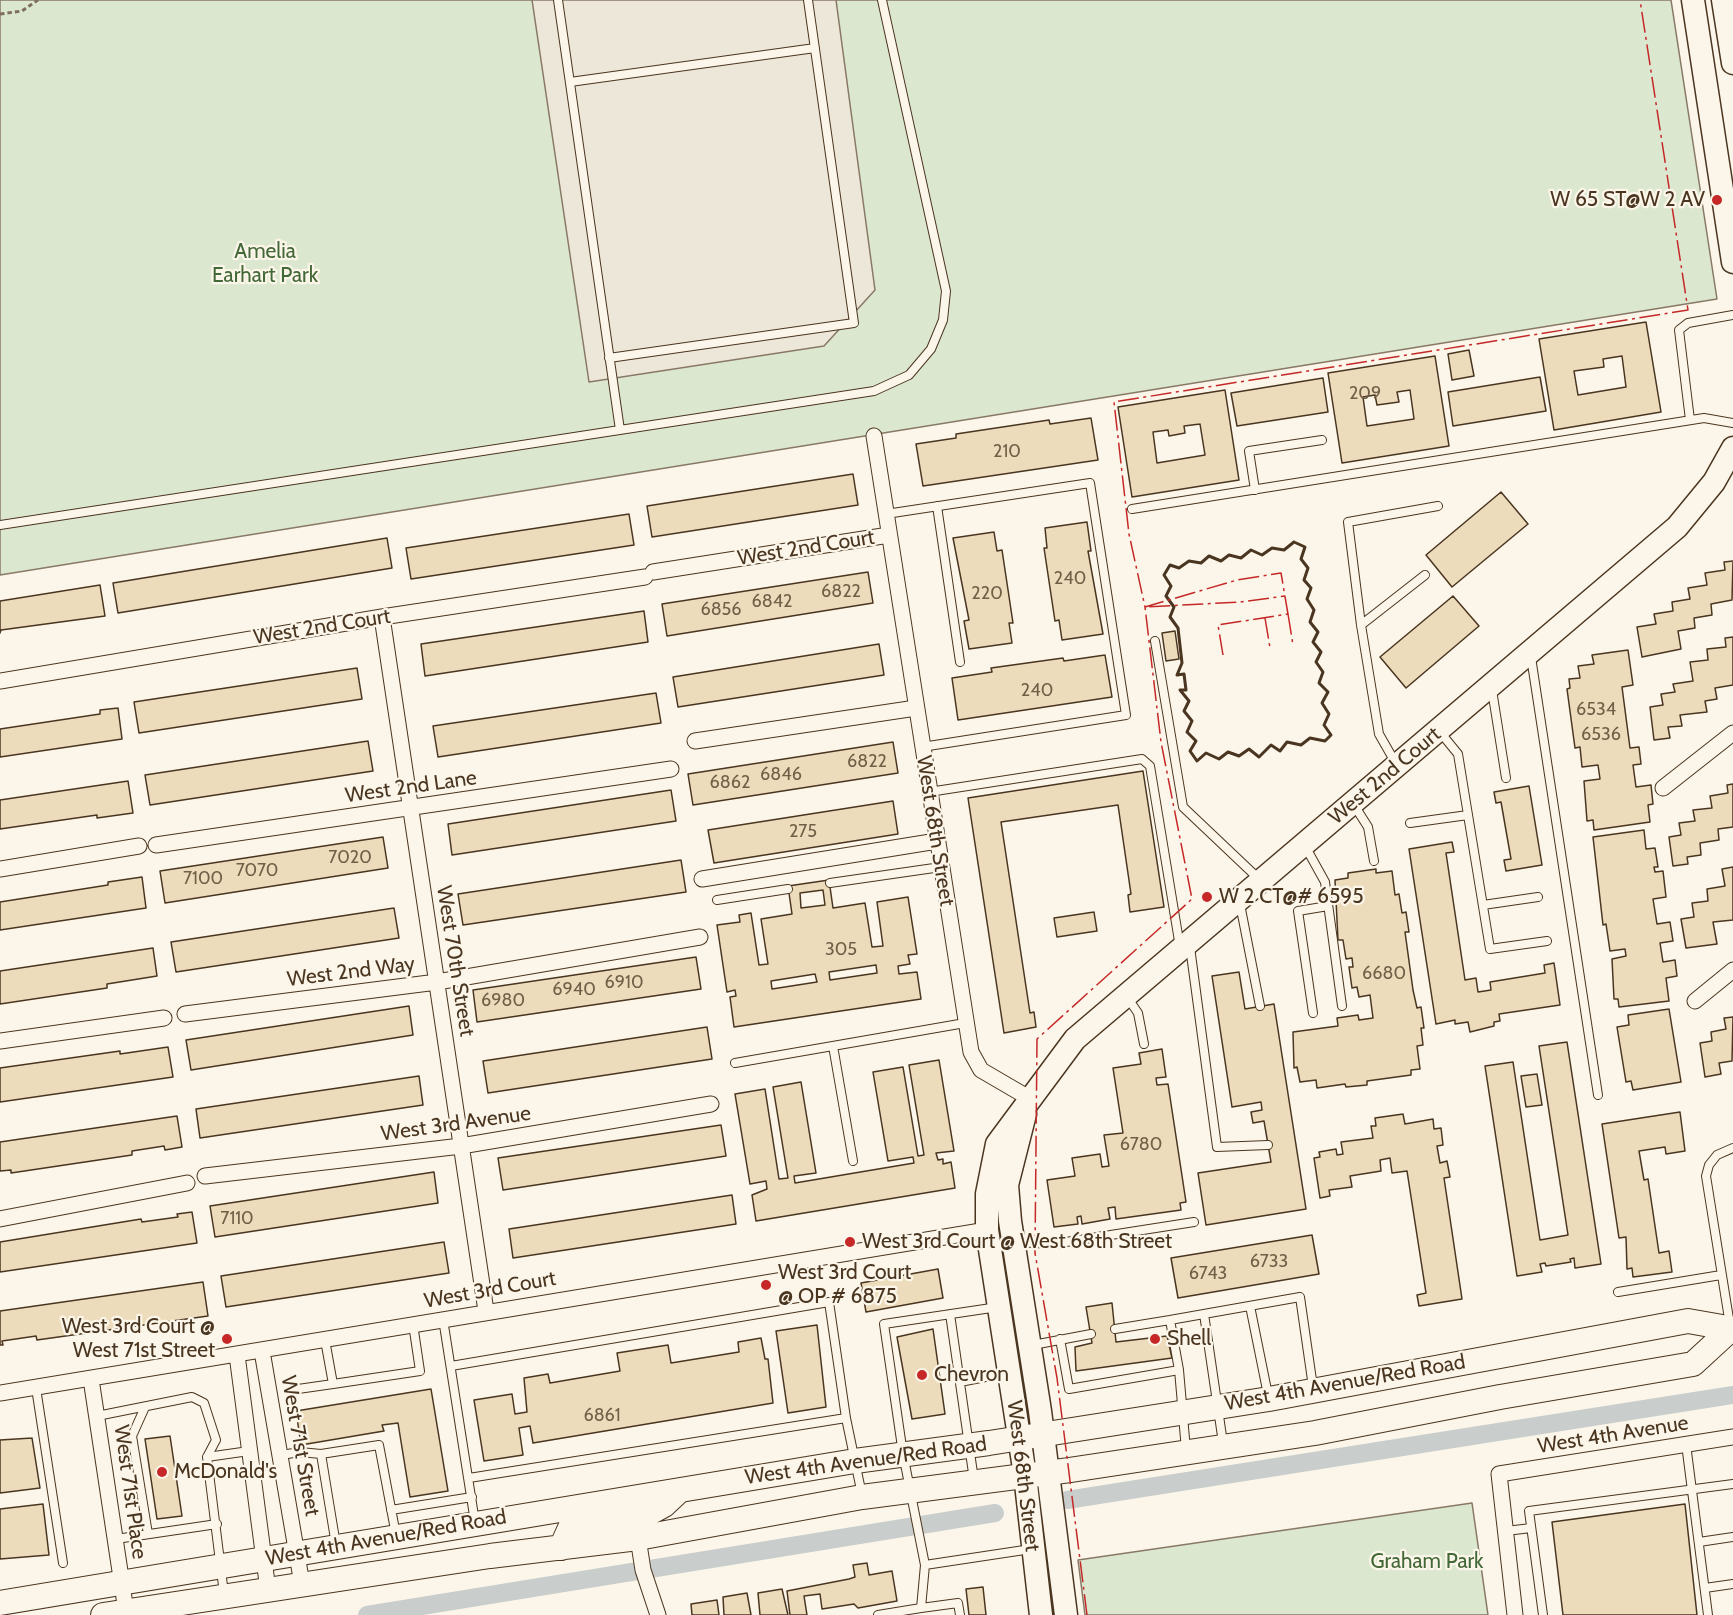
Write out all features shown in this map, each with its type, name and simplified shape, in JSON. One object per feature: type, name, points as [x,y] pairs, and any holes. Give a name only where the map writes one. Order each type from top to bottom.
[{"type":"main road","points":[[1693,0],[1733,262]]},
{"type":"main road","points":[[1723,0],[1733,63]]},
{"type":"main road","name":"West 2nd Court","points":[[1029,1098],[1076,1039],[1677,527],[1724,480],[1733,448]]},
{"type":"main road","name":"West 68th Street","points":[[1029,1098],[997,1144],[987,1194],[987,1230],[1009,1373],[1030,1437],[1066,1615]]},
{"type":"main road","name":"West 68th Street","points":[[1029,1098],[1007,1185],[1030,1346],[1030,1437]]},
{"type":"main road","name":"West 4th Avenue/Red Road","points":[[0,1603],[855,1461],[1030,1437],[1269,1399],[1688,1321],[1732,1329]]},
{"type":"main road","name":"West 4th Avenue/Red Road","points":[[114,1613],[225,1595],[638,1538],[862,1497],[1315,1433],[1500,1397],[1693,1364],[1732,1329]]},
{"type":"main road","name":"West 68th Street","points":[[1036,1474],[1033,1549],[1041,1615]]},
{"type":"main road","points":[[561,1548],[570,1528],[653,1511],[664,1505],[681,1489]]},
{"type":"street","name":"West 68th Street","points":[[874,436],[970,1052],[981,1070],[1029,1098]]},
{"type":"street","name":"West 2nd Court","points":[[0,681],[889,535]]},
{"type":"street","name":"West 70th Street","points":[[382,617],[486,1311]]},
{"type":"street","points":[[695,741],[916,708]]},
{"type":"street","points":[[1663,788],[1733,733]]},
{"type":"street","name":"West 2nd Lane","points":[[156,845],[671,769]]},
{"type":"street","points":[[702,879],[937,841]]},
{"type":"street","points":[[0,869],[139,846]]},
{"type":"street","name":"West 2nd Way","points":[[185,1014],[437,982],[700,938]]},
{"type":"street","points":[[1695,1001],[1733,970]]},
{"type":"street","points":[[0,1041],[164,1018]]},
{"type":"street","name":"West 3rd Avenue","points":[[205,1176],[461,1146],[711,1104]]},
{"type":"street","points":[[0,1218],[187,1183]]},
{"type":"street","name":"West 3rd Court","points":[[0,1393],[92,1380],[486,1311],[987,1230]]},
{"type":"street","name":"West 71st Street","points":[[262,1351],[302,1584]]},
{"type":"street","points":[[237,1355],[268,1590]]},
{"type":"street","name":"West 71st Place","points":[[92,1380],[122,1583],[114,1613]]},
{"type":"street","name":"West 4th Avenue","points":[[1506,1531],[1499,1474],[1733,1437]]},
{"type":"street","points":[[1506,1531],[1515,1615]]},
{"type":"street","points":[[638,1538],[643,1570],[658,1615]]},
{"type":"lane","points":[[558,0],[620,430]]},
{"type":"lane","points":[[609,358],[854,322],[808,0]]},
{"type":"lane","points":[[0,525],[874,391],[909,375],[931,349],[943,320],[946,291],[882,0]]},
{"type":"lane","points":[[570,82],[814,48]]},
{"type":"lane","points":[[1690,420],[1678,330],[1682,325],[1733,315]]},
{"type":"lane","points":[[1132,509],[1690,420],[1704,418],[1733,423]]},
{"type":"lane","points":[[1255,490],[1249,450],[1322,441]]},
{"type":"lane","points":[[886,514],[1090,483],[1126,716],[922,747]]},
{"type":"lane","points":[[937,506],[960,662]]},
{"type":"lane","points":[[1397,766],[1379,734],[1347,522],[1438,506]]},
{"type":"lane","points":[[1361,625],[1425,575]]},
{"type":"lane","points":[[1155,641],[1183,807],[1261,881]]},
{"type":"lane","points":[[1530,652],[1598,1095]]},
{"type":"lane","points":[[1491,686],[1506,778]]},
{"type":"lane","points":[[1439,730],[1458,754],[1490,949],[1547,941]]},
{"type":"lane","points":[[929,792],[1142,759],[1150,766],[1185,946],[1217,1147],[1268,1145]]},
{"type":"lane","points":[[1353,804],[1368,827],[1374,861]]},
{"type":"lane","points":[[1410,823],[1468,815]]},
{"type":"lane","points":[[1304,845],[1325,882],[1341,1006]]},
{"type":"lane","points":[[830,883],[941,867]]},
{"type":"lane","points":[[717,900],[788,889]]},
{"type":"lane","points":[[1483,905],[1538,897]]},
{"type":"lane","points":[[1240,900],[1260,1006]]},
{"type":"lane","points":[[1313,1013],[1298,911],[1328,906]]},
{"type":"lane","points":[[1126,996],[1138,1013],[1144,1044]]},
{"type":"lane","points":[[735,1063],[965,1023]]},
{"type":"lane","points":[[833,1046],[853,1161]]},
{"type":"lane","points":[[1732,1329],[1721,1275],[1707,1176],[1709,1165],[1717,1155],[1733,1148]]},
{"type":"lane","points":[[1014,1242],[1053,1244],[1194,1222]]},
{"type":"lane","points":[[1618,1292],[1721,1275]]},
{"type":"lane","points":[[1115,1329],[1300,1297],[1314,1391]]},
{"type":"lane","points":[[451,1366],[829,1302],[846,1418],[862,1497]]},
{"type":"lane","points":[[921,1608],[925,1565],[909,1491],[884,1324],[1000,1306]]},
{"type":"lane","points":[[1250,1306],[1269,1399]]},
{"type":"lane","points":[[950,1314],[974,1482]]},
{"type":"lane","points":[[1204,1314],[1223,1445]]},
{"type":"lane","points":[[443,1319],[476,1523]]},
{"type":"lane","points":[[1170,1320],[1179,1370],[1186,1451]]},
{"type":"lane","points":[[298,1389],[420,1371],[413,1324]]},
{"type":"lane","points":[[1030,1346],[1090,1334]]},
{"type":"lane","points":[[1060,1339],[1069,1389],[1179,1370]]},
{"type":"lane","points":[[325,1340],[333,1384]]},
{"type":"lane","points":[[960,1382],[1009,1373]]},
{"type":"lane","points":[[36,1388],[63,1563]]},
{"type":"lane","points":[[97,1416],[192,1397],[200,1398],[204,1402],[216,1440],[207,1457],[225,1595]]},
{"type":"lane","points":[[145,1407],[132,1436],[148,1534]]},
{"type":"lane","points":[[470,1478],[846,1418]]},
{"type":"lane","points":[[1686,1444],[1708,1615]]},
{"type":"lane","points":[[280,1455],[300,1452],[321,1454],[379,1445],[396,1537]]},
{"type":"lane","points":[[207,1457],[249,1451]]},
{"type":"lane","points":[[321,1454],[336,1548]]},
{"type":"lane","points":[[1543,1615],[1529,1511],[1733,1484]]},
{"type":"lane","points":[[391,1510],[472,1497]]},
{"type":"lane","points":[[116,1539],[217,1524]]},
{"type":"lane","points":[[1506,1531],[1532,1528]]},
{"type":"lane","points":[[1699,1542],[1733,1537]]},
{"type":"lane","points":[[925,1565],[1033,1549]]},
{"type":"lane","points":[[1705,1588],[1733,1584]]},
{"type":"lane","points":[[878,1615],[958,1603],[960,1615]]},
{"type":"path","points":[[0,14],[22,11],[38,0]]},
{"type":"green space","name":"Amelia Earhart Park","points":[[0,0],[1671,0],[1717,299],[0,575]]},
{"type":"green space","name":"Graham Park","points":[[1472,1503],[1488,1615],[1085,1615],[1078,1560]]},
{"type":"shaded area","points":[[532,0],[836,0],[875,290],[824,346],[589,382]]},
{"type":"building","points":[[1646,322],[1661,412],[1554,430],[1539,339]],"holes":[[[1622,356],[1626,387],[1578,395],[1574,371],[1604,367],[1603,359]]]},
{"type":"building","points":[[1469,350],[1474,376],[1452,380],[1448,354]]},
{"type":"building","points":[[1435,356],[1449,446],[1342,463],[1328,373]],"holes":[[[1410,390],[1414,419],[1367,426],[1363,397],[1375,395],[1377,405],[1399,402],[1397,392]]]},
{"type":"building","points":[[1540,377],[1546,411],[1453,426],[1448,392]]},
{"type":"building","points":[[1323,378],[1328,412],[1237,426],[1231,393]]},
{"type":"building","points":[[1225,390],[1239,480],[1132,497],[1118,407]],"holes":[[[1200,424],[1205,455],[1157,463],[1153,432],[1168,430],[1169,436],[1185,433],[1184,426]]]},
{"type":"building","points":[[1091,418],[1098,460],[923,486],[916,444],[956,438],[956,434],[1049,420],[1050,424]]},
{"type":"building","points":[[853,474],[858,505],[652,537],[647,506]]},
{"type":"building","points":[[1501,492],[1528,524],[1452,587],[1426,555]]},
{"type":"building","points":[[629,514],[634,545],[411,579],[406,548]]},
{"type":"building","points":[[1087,522],[1091,551],[1088,551],[1103,634],[1062,640],[1059,620],[1055,621],[1044,548],[1047,548],[1045,528]]},
{"type":"building","points":[[994,532],[997,551],[1002,550],[1013,623],[1009,623],[1012,643],[969,649],[964,621],[969,620],[953,538]]},
{"type":"building","points":[[387,538],[392,568],[118,613],[113,583]]},
{"type":"building","points":[[1733,561],[1732,600],[1711,604],[1712,615],[1694,618],[1695,628],[1678,631],[1681,649],[1642,657],[1637,627],[1656,624],[1654,614],[1673,611],[1672,602],[1690,599],[1688,588],[1707,585],[1705,573],[1725,570],[1724,562]]},
{"type":"building","points":[[868,572],[873,603],[667,636],[662,604]]},
{"type":"building","points":[[100,585],[105,616],[1,630],[0,633],[0,601]]},
{"type":"building","points":[[1453,596],[1479,626],[1406,688],[1380,657]]},
{"type":"building","points":[[644,611],[648,642],[425,676],[421,644]]},
{"type":"building","points":[[1175,631],[1179,659],[1166,661],[1162,633]]},
{"type":"building","points":[[1733,637],[1733,685],[1715,688],[1717,699],[1705,701],[1707,712],[1680,715],[1682,726],[1668,727],[1670,738],[1654,740],[1650,707],[1663,705],[1661,694],[1675,692],[1673,684],[1693,681],[1690,662],[1708,660],[1707,649],[1726,647],[1725,638]]},
{"type":"building","points":[[879,644],[884,675],[678,707],[673,677]]},
{"type":"building","points":[[1628,650],[1633,685],[1622,687],[1630,748],[1639,747],[1641,764],[1633,765],[1636,787],[1651,785],[1653,804],[1648,805],[1650,822],[1594,830],[1593,820],[1587,821],[1584,781],[1600,779],[1598,765],[1582,767],[1580,747],[1575,748],[1567,689],[1570,688],[1569,679],[1580,678],[1578,666],[1594,664],[1592,655]]},
{"type":"building","points":[[1105,655],[1112,697],[958,720],[952,678],[992,672],[991,668]]},
{"type":"building","points":[[357,668],[362,699],[139,733],[134,702]]},
{"type":"building","points":[[656,693],[661,723],[438,757],[433,726]]},
{"type":"building","points":[[118,708],[122,739],[0,757],[0,729],[100,714],[100,710]]},
{"type":"building","points":[[368,741],[373,771],[150,805],[145,775]]},
{"type":"building","points":[[893,742],[898,773],[693,805],[688,774]]},
{"type":"building","points":[[1143,771],[1164,907],[1130,912],[1128,895],[1131,894],[1118,805],[1001,822],[1030,1013],[1034,1012],[1036,1027],[1004,1033],[968,798]]},
{"type":"building","points":[[128,781],[133,813],[97,818],[97,815],[0,829],[0,800]]},
{"type":"building","points":[[1733,784],[1733,827],[1718,829],[1719,840],[1700,843],[1701,855],[1687,857],[1688,864],[1673,866],[1669,837],[1681,835],[1679,823],[1695,821],[1693,810],[1712,808],[1710,796],[1728,793],[1727,785]]},
{"type":"building","points":[[1529,786],[1542,865],[1506,871],[1504,860],[1511,859],[1501,802],[1496,803],[1494,792]]},
{"type":"building","points":[[671,790],[676,821],[452,855],[448,824]]},
{"type":"building","points":[[893,801],[898,834],[714,863],[708,830]]},
{"type":"building","points":[[1644,830],[1646,849],[1655,848],[1658,867],[1654,867],[1655,872],[1663,871],[1666,897],[1653,899],[1657,924],[1670,922],[1673,941],[1660,943],[1663,962],[1675,960],[1677,976],[1666,978],[1669,1001],[1619,1007],[1618,999],[1614,999],[1612,959],[1626,956],[1625,949],[1610,951],[1606,924],[1603,925],[1593,837]]},
{"type":"building","points":[[383,837],[388,868],[165,903],[160,871]]},
{"type":"building","points":[[1452,842],[1454,852],[1446,853],[1465,980],[1476,978],[1478,992],[1491,990],[1490,982],[1545,973],[1544,965],[1554,963],[1560,1005],[1499,1014],[1500,1021],[1494,1022],[1494,1026],[1470,1032],[1468,1022],[1455,1024],[1455,1020],[1436,1024],[1409,849]]},
{"type":"building","points":[[681,860],[686,892],[463,925],[458,894]]},
{"type":"building","points":[[1733,867],[1733,920],[1713,922],[1717,944],[1686,948],[1681,919],[1694,917],[1692,903],[1708,901],[1707,889],[1725,886],[1722,869]]},
{"type":"building","points":[[1376,869],[1376,873],[1392,871],[1395,895],[1399,894],[1402,913],[1406,912],[1409,932],[1405,932],[1413,990],[1417,1008],[1421,1007],[1424,1028],[1421,1028],[1423,1045],[1417,1046],[1420,1069],[1411,1070],[1411,1075],[1367,1081],[1367,1085],[1346,1087],[1345,1084],[1317,1088],[1316,1080],[1300,1082],[1297,1067],[1294,1068],[1293,1032],[1338,1026],[1337,1018],[1358,1015],[1359,1020],[1373,1018],[1370,995],[1359,997],[1357,987],[1352,988],[1349,967],[1353,967],[1352,958],[1346,959],[1343,940],[1338,940],[1335,880],[1348,878],[1348,873]]},
{"type":"building","points":[[142,877],[146,908],[0,930],[0,902],[108,885],[108,882]]},
{"type":"building","points":[[829,880],[833,908],[865,903],[872,947],[883,946],[877,902],[908,897],[917,954],[908,955],[910,964],[898,966],[899,974],[917,972],[921,999],[734,1027],[730,997],[736,996],[735,990],[727,992],[717,925],[740,922],[739,915],[751,913],[759,965],[768,964],[761,919],[792,914],[788,886]],"holes":[[[823,890],[825,905],[801,908],[800,893]],[[876,965],[877,973],[830,980],[829,972]],[[815,974],[817,982],[772,989],[771,981]]]},
{"type":"building","points":[[394,908],[399,938],[176,972],[171,942]]},
{"type":"building","points":[[1094,912],[1097,931],[1057,937],[1054,918]]},
{"type":"building","points":[[153,948],[157,976],[107,984],[107,988],[0,1004],[0,971]]},
{"type":"building","points":[[696,957],[701,989],[477,1022],[473,990]]},
{"type":"building","points":[[1239,972],[1245,1009],[1274,1004],[1306,1209],[1206,1225],[1198,1173],[1271,1162],[1264,1121],[1253,1123],[1251,1112],[1262,1110],[1261,1102],[1232,1107],[1212,976]]},
{"type":"building","points":[[409,1006],[413,1035],[191,1070],[186,1040]]},
{"type":"building","points":[[1669,1009],[1681,1082],[1633,1090],[1631,1081],[1626,1082],[1617,1027],[1629,1025],[1628,1015]]},
{"type":"building","points":[[1733,1017],[1732,1061],[1719,1063],[1721,1074],[1705,1077],[1700,1043],[1712,1041],[1711,1032],[1726,1029],[1724,1018]]},
{"type":"building","points":[[707,1027],[712,1059],[488,1093],[483,1061]]},
{"type":"building","points":[[1567,1042],[1601,1264],[1575,1268],[1574,1258],[1570,1259],[1571,1262],[1546,1266],[1545,1263],[1540,1264],[1542,1272],[1517,1276],[1485,1066],[1513,1062],[1540,1240],[1568,1235],[1539,1046]]},
{"type":"building","points":[[168,1047],[173,1077],[0,1102],[0,1068],[120,1051],[120,1054]]},
{"type":"building","points":[[1162,1049],[1166,1077],[1156,1078],[1157,1085],[1168,1084],[1186,1202],[1180,1203],[1181,1210],[1116,1219],[1115,1207],[1108,1208],[1110,1219],[1082,1224],[1081,1216],[1077,1217],[1078,1224],[1054,1227],[1047,1180],[1075,1176],[1072,1158],[1100,1154],[1102,1167],[1109,1166],[1104,1135],[1123,1133],[1113,1068],[1141,1064],[1139,1053]]},
{"type":"building","points":[[939,1060],[954,1151],[936,1153],[938,1160],[943,1159],[943,1164],[951,1162],[955,1188],[756,1221],[752,1195],[767,1189],[766,1181],[750,1184],[735,1094],[765,1089],[779,1179],[788,1178],[773,1087],[801,1082],[816,1173],[794,1176],[795,1183],[914,1163],[913,1157],[888,1161],[873,1072],[903,1067],[918,1156],[924,1155],[909,1065]]},
{"type":"building","points":[[1537,1074],[1542,1105],[1526,1107],[1521,1076]]},
{"type":"building","points":[[419,1076],[423,1105],[200,1138],[196,1109]]},
{"type":"building","points":[[1680,1112],[1685,1151],[1666,1154],[1665,1147],[1639,1151],[1644,1180],[1648,1179],[1659,1253],[1669,1251],[1672,1272],[1633,1277],[1632,1268],[1627,1269],[1626,1237],[1619,1238],[1602,1124]]},
{"type":"building","points":[[1403,1114],[1405,1124],[1433,1119],[1434,1129],[1441,1128],[1443,1145],[1437,1146],[1440,1163],[1447,1161],[1450,1177],[1444,1178],[1462,1299],[1419,1306],[1417,1295],[1426,1293],[1407,1171],[1392,1173],[1390,1158],[1380,1160],[1381,1171],[1350,1176],[1352,1187],[1329,1190],[1330,1196],[1320,1198],[1314,1158],[1320,1157],[1319,1152],[1336,1149],[1337,1155],[1343,1154],[1341,1142],[1373,1138],[1371,1126],[1376,1126],[1375,1118]]},
{"type":"building","points":[[177,1116],[182,1147],[165,1150],[164,1146],[132,1151],[132,1155],[11,1173],[11,1170],[0,1171],[0,1142]]},
{"type":"building","points":[[721,1125],[726,1156],[503,1190],[498,1158]]},
{"type":"building","points":[[434,1172],[438,1203],[215,1237],[210,1206]]},
{"type":"building","points":[[732,1195],[736,1224],[513,1258],[509,1229]]},
{"type":"building","points":[[192,1212],[197,1243],[0,1272],[0,1242],[141,1219],[142,1222],[178,1217],[177,1214]]},
{"type":"building","points":[[1312,1235],[1319,1274],[1178,1298],[1171,1258]]},
{"type":"building","points":[[444,1242],[449,1273],[226,1307],[221,1276]]},
{"type":"building","points":[[938,1269],[943,1298],[866,1312],[861,1283]]},
{"type":"building","points":[[203,1282],[208,1316],[37,1340],[36,1336],[2,1341],[3,1345],[0,1345],[0,1311]]},
{"type":"building","name":"Shell","points":[[1112,1303],[1116,1342],[1167,1336],[1172,1358],[1076,1371],[1075,1347],[1092,1343],[1086,1307]]},
{"type":"building","points":[[817,1325],[826,1407],[788,1413],[776,1331]]},
{"type":"building","name":"Chevron","points":[[933,1329],[945,1414],[912,1419],[897,1337]]},
{"type":"building","points":[[761,1338],[765,1359],[768,1359],[773,1403],[533,1443],[530,1426],[519,1428],[523,1455],[484,1461],[474,1400],[512,1394],[515,1414],[527,1412],[524,1378],[548,1374],[550,1383],[620,1371],[617,1353],[668,1345],[671,1363],[739,1352],[738,1342]]},
{"type":"building","points":[[431,1389],[448,1491],[410,1497],[398,1423],[382,1425],[384,1431],[301,1445],[296,1411]]},
{"type":"building","points":[[170,1436],[182,1516],[157,1519],[145,1439]]},
{"type":"building","points":[[32,1438],[40,1488],[0,1493],[0,1440]]},
{"type":"building","points":[[43,1504],[49,1555],[0,1559],[0,1509]]},
{"type":"building","points":[[1685,1504],[1697,1615],[1563,1615],[1552,1522]]},
{"type":"building","points":[[867,1563],[869,1575],[892,1571],[897,1601],[858,1608],[854,1604],[822,1609],[820,1594],[804,1596],[807,1615],[790,1615],[787,1591],[855,1577],[853,1565]]},
{"type":"building","points":[[983,1587],[986,1615],[969,1615],[966,1589]]},
{"type":"building","points":[[782,1589],[788,1615],[760,1615],[758,1593]]},
{"type":"building","points":[[747,1593],[751,1615],[724,1615],[723,1597]]},
{"type":"building","points":[[717,1600],[719,1615],[692,1615],[691,1604]]},
{"type":"waterway","points":[[1067,1500],[1733,1395]]},
{"type":"waterway","points":[[367,1615],[995,1513]]},
{"type":"wall","points":[[1294,542],[1305,547],[1301,559],[1308,568],[1304,580],[1311,588],[1307,599],[1314,610],[1310,622],[1318,632],[1313,642],[1321,652],[1316,662],[1323,672],[1319,683],[1328,692],[1322,703],[1329,714],[1324,725],[1331,735],[1325,741],[1310,738],[1301,745],[1287,742],[1280,751],[1271,745],[1259,757],[1249,749],[1239,756],[1228,752],[1219,759],[1206,753],[1197,761],[1190,751],[1196,741],[1187,732],[1192,721],[1184,711],[1189,701],[1180,690],[1186,690],[1184,674],[1177,675],[1182,663],[1178,628],[1170,617],[1174,607],[1166,596],[1171,586],[1164,575],[1170,565],[1179,568],[1189,561],[1201,563],[1209,556],[1221,561],[1229,555],[1241,558],[1251,550],[1262,555],[1272,548],[1284,550],[1294,542]]},
{"type":"power","points":[[1223,655],[1218,625],[1288,614],[1281,573],[1237,580],[1145,607],[1129,534],[1114,402],[1688,310],[1640,0]]},
{"type":"power","points":[[1087,1615],[1057,1378],[1035,1253],[1037,1039],[1192,899],[1161,742],[1145,607],[1240,602],[1285,596]]},
{"type":"power","points":[[1288,614],[1293,645]]},
{"type":"power","points":[[1265,618],[1270,648]]},
{"type":"place","name":"W 65 ST@W 2 AV","points":[[1717,200]]},
{"type":"place","name":"W 2 CT@# 6595","points":[[1207,897]]},
{"type":"place","name":"West 3rd Court @ West 68th Street","points":[[850,1242]]},
{"type":"place","name":"West 3rd Court @ OP # 6875","points":[[766,1285]]},
{"type":"place","name":"West 3rd Court @ West 71st Street","points":[[227,1339]]},
{"type":"place","name":"Shell","points":[[1155,1339]]},
{"type":"place","name":"Chevron","points":[[922,1375]]},
{"type":"place","name":"McDonald's","points":[[162,1472]]}]
